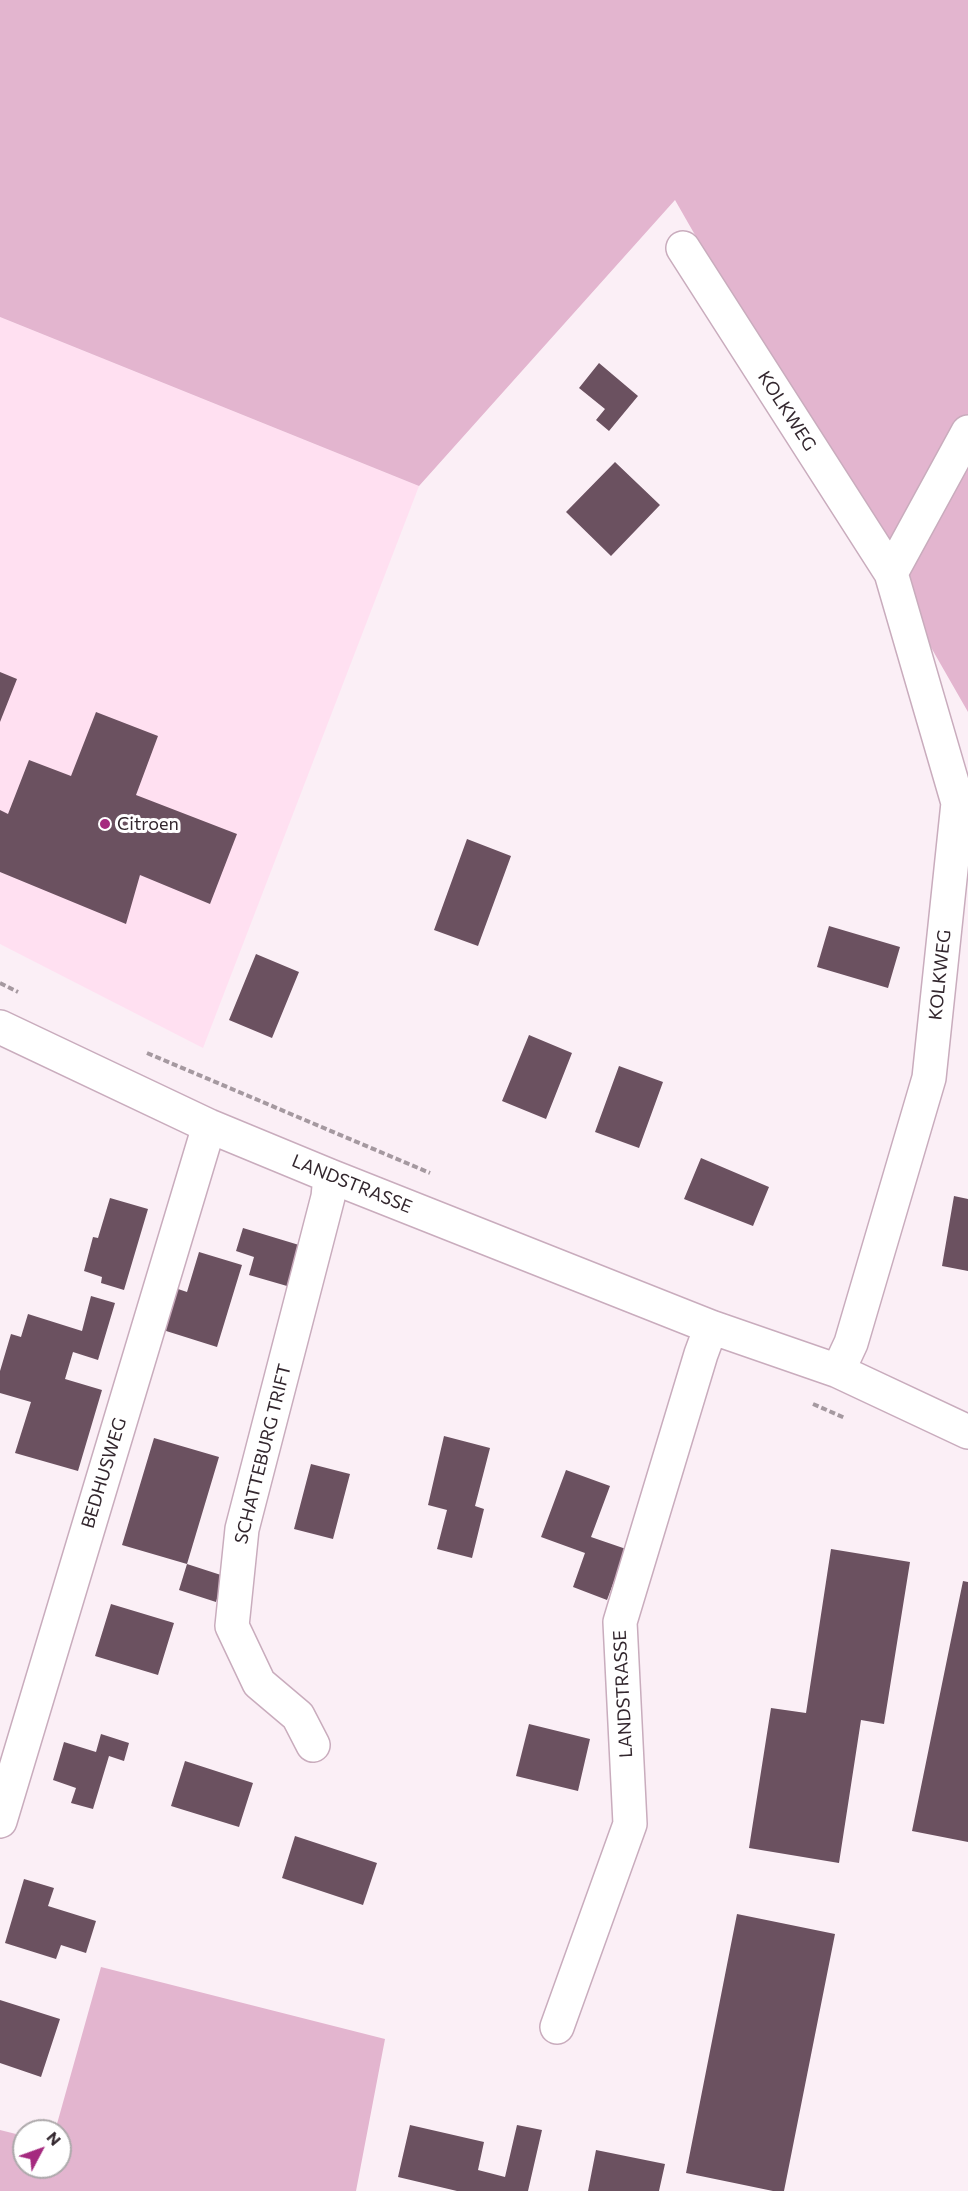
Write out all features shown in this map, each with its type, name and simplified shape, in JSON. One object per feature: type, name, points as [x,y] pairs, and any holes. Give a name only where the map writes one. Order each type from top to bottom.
[{"type":"street","name":"KOLKWEG","points":[[683,248],[891,573],[958,803],[930,1078],[851,1343],[838,1371]]},
{"type":"street","points":[[891,573],[968,432]]},
{"type":"street","name":"LANDSTRASSE","points":[[0,1027],[208,1126],[711,1327],[838,1371],[968,1432]]},
{"type":"street","name":"BEDHUSWEG","points":[[0,1821],[208,1126]]},
{"type":"street","name":"SCHATTEBURG TRIFT","points":[[313,1745],[298,1716],[259,1683],[232,1626],[242,1529],[328,1197],[330,1176]]},
{"type":"street","name":"LANDSTRASSE","points":[[557,2027],[630,1824],[620,1622],[711,1327]]},
{"type":"path","points":[[0,983],[22,995]]},
{"type":"path","points":[[137,1048],[431,1174]]},
{"type":"shaded area","points":[[0,0],[968,0],[968,712],[675,200],[419,486],[0,317]]},
{"type":"shaded area","points":[[0,317],[419,486],[203,1048],[0,944]]},
{"type":"shaded area","points":[[101,1967],[385,2039],[356,2191],[0,2191],[0,2130],[12,2133],[12,2179],[72,2179],[72,2119],[58,2119]]},
{"type":"building","points":[[599,363],[638,396],[609,431],[596,420],[605,409],[579,388]]},
{"type":"building","points":[[615,462],[660,505],[611,556],[566,512]]},
{"type":"building","points":[[0,672],[17,679],[0,722]]},
{"type":"building","name":"Citroen","points":[[96,712],[158,736],[136,795],[237,834],[210,904],[140,875],[126,924],[0,872],[0,810],[8,814],[29,760],[71,776]]},
{"type":"building","points":[[467,839],[511,856],[478,946],[434,930]]},
{"type":"building","points":[[829,926],[900,947],[888,988],[817,967]]},
{"type":"building","points":[[256,954],[299,972],[272,1038],[229,1020]]},
{"type":"building","points":[[529,1035],[572,1053],[546,1119],[502,1101]]},
{"type":"building","points":[[619,1066],[663,1082],[639,1148],[595,1132]]},
{"type":"building","points":[[701,1158],[769,1187],[753,1226],[684,1199]]},
{"type":"building","points":[[954,1196],[968,1199],[968,1271],[942,1266]]},
{"type":"building","points":[[110,1198],[148,1209],[124,1290],[101,1283],[102,1277],[84,1271],[93,1237],[98,1238]]},
{"type":"building","points":[[243,1228],[299,1245],[287,1286],[249,1275],[254,1257],[236,1251]]},
{"type":"building","points":[[199,1252],[242,1265],[217,1347],[163,1330],[175,1288],[187,1292]]},
{"type":"building","points":[[91,1296],[115,1303],[98,1360],[73,1352],[65,1379],[102,1390],[78,1471],[15,1453],[31,1402],[0,1393],[0,1371],[11,1334],[21,1337],[28,1314],[82,1331]]},
{"type":"building","points":[[444,1436],[490,1448],[475,1506],[484,1509],[472,1558],[437,1549],[447,1510],[428,1505]]},
{"type":"building","points":[[154,1438],[219,1457],[187,1564],[122,1545]]},
{"type":"building","points":[[311,1464],[350,1474],[333,1539],[294,1529]]},
{"type":"building","points":[[566,1470],[610,1486],[591,1537],[626,1549],[607,1600],[573,1587],[585,1553],[541,1537]]},
{"type":"building","points":[[831,1549],[910,1562],[884,1724],[861,1720],[839,1863],[749,1848],[771,1708],[806,1713]]},
{"type":"building","points":[[187,1564],[224,1576],[216,1602],[179,1590]]},
{"type":"building","points":[[963,1581],[968,1582],[968,1842],[912,1831]]},
{"type":"building","points":[[111,1604],[174,1623],[158,1675],[95,1656]]},
{"type":"building","points":[[529,1724],[590,1739],[578,1791],[516,1776]]},
{"type":"building","points":[[101,1734],[129,1743],[124,1761],[109,1756],[93,1809],[71,1803],[76,1788],[53,1780],[64,1742],[96,1752]]},
{"type":"building","points":[[185,1761],[253,1783],[239,1827],[171,1806]]},
{"type":"building","points":[[295,1836],[377,1863],[363,1905],[282,1878]]},
{"type":"building","points":[[24,1879],[54,1888],[48,1906],[96,1921],[86,1953],[61,1945],[56,1959],[5,1943]]},
{"type":"building","points":[[737,1914],[835,1934],[784,2191],[773,2191],[686,2173]]},
{"type":"building","points":[[0,2000],[60,2019],[41,2077],[0,2063]]},
{"type":"building","points":[[410,2125],[484,2142],[478,2170],[505,2177],[517,2125],[542,2130],[528,2191],[457,2191],[398,2177]]},
{"type":"building","points":[[596,2150],[665,2164],[659,2191],[588,2191]]},
{"type":"place","name":"Citroen","points":[[105,824]]}]
